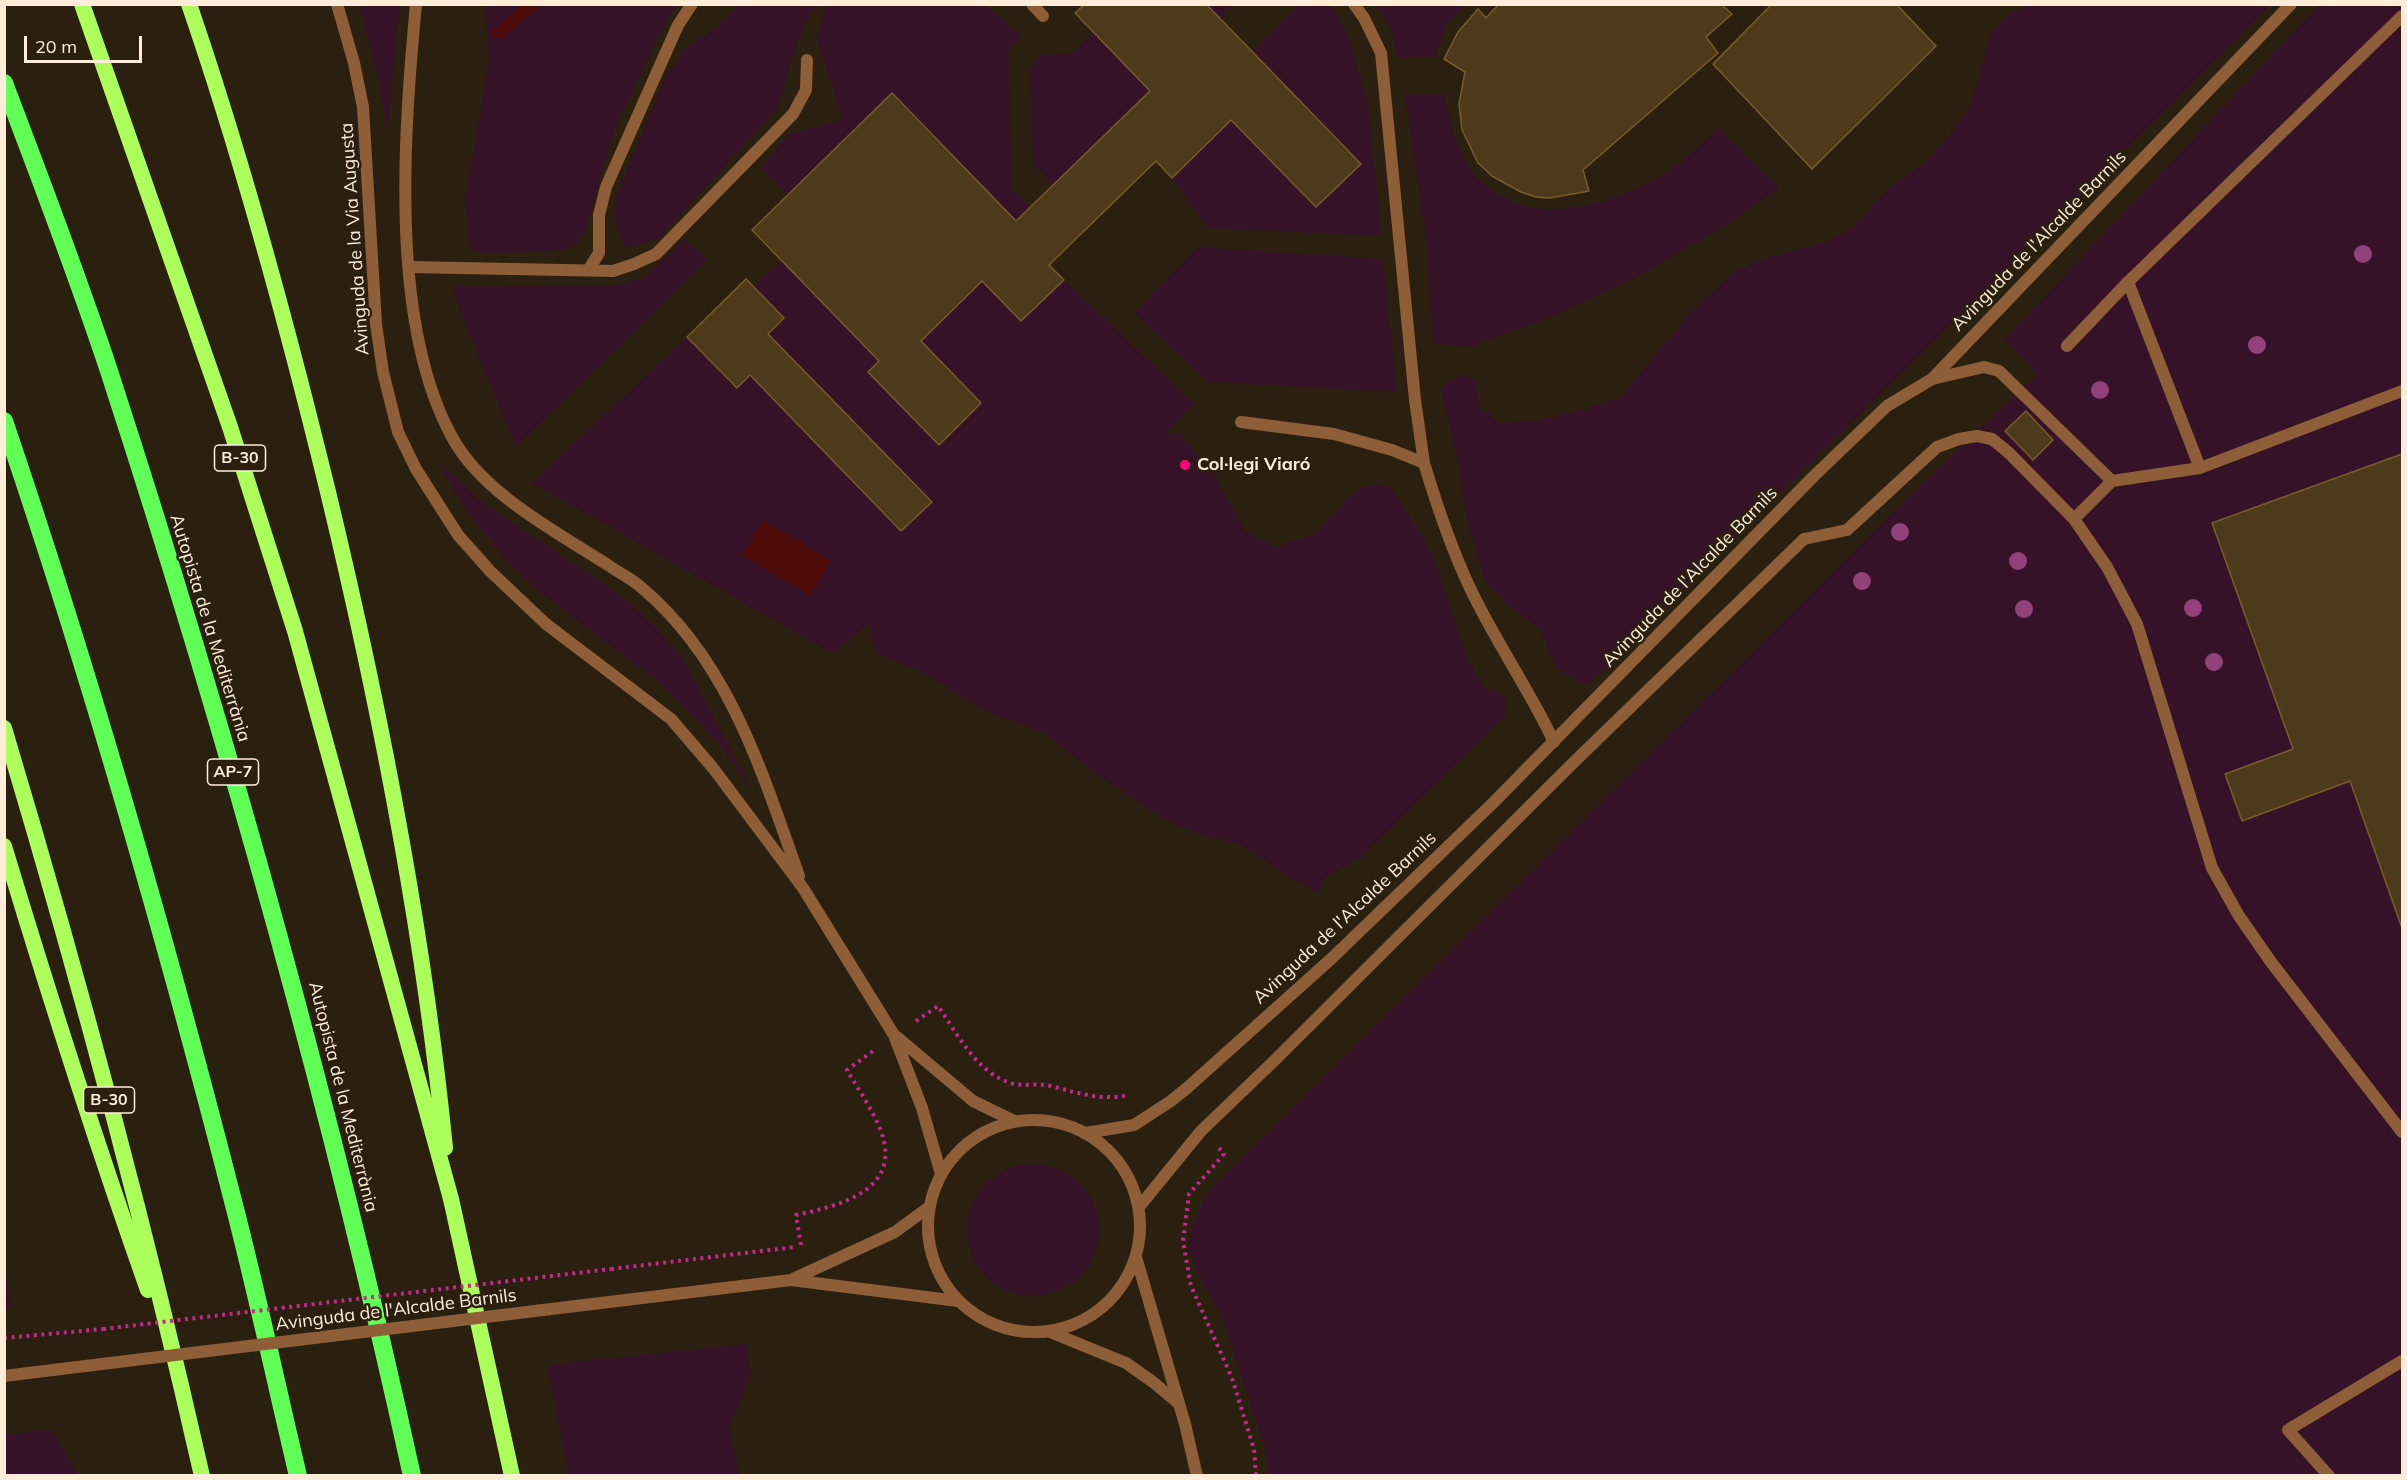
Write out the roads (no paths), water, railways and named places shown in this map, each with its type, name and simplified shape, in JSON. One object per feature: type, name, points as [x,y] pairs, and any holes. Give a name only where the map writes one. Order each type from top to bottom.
[{"type":"highway","name":"B-30","points":[[82,4],[230,428],[295,631],[451,1199],[512,1476]]},
{"type":"highway","points":[[189,4],[250,194],[309,415],[356,609],[399,825],[438,1074],[451,1199]]},
{"type":"highway","name":"Autopista de la Mediterrània","points":[[4,82],[108,368],[235,778],[285,955],[336,1150],[412,1476]]},
{"type":"highway","points":[[4,421],[62,597],[122,794],[180,999],[233,1200],[298,1476]]},
{"type":"highway","name":"B-30","points":[[4,728],[84,1005],[182,1385],[202,1476]]},
{"type":"highway","name":"B-30","points":[[4,846],[47,989],[108,1176],[182,1385]]},
{"type":"street","name":"Avinguda de la Via Augusta","points":[[337,4],[354,63],[363,107],[376,324],[383,372],[398,432],[416,469],[458,535],[490,572],[546,624],[671,719],[713,768],[803,888],[894,1035],[922,1108],[941,1174]]},
{"type":"street","name":"Avinguda de la Via Augusta","points":[[416,4],[411,61],[406,192],[409,267],[416,335],[427,381],[452,437],[469,462],[498,490],[531,515],[640,587],[671,615],[701,651],[729,699],[756,755],[803,888]]},
{"type":"street","points":[[589,269],[599,253],[599,215],[606,187],[678,25],[692,4]]},
{"type":"street","points":[[1032,4],[1043,16]]},
{"type":"street","points":[[1354,4],[1364,18],[1381,53],[1414,400],[1424,463],[1442,524],[1470,590],[1539,708],[1554,742]]},
{"type":"street","name":"Avinguda de l'Alcalde Barnils","points":[[1086,1133],[1134,1125],[1171,1101],[1331,959],[1554,742],[1887,406],[1932,379],[2291,4]]},
{"type":"street","points":[[2067,346],[2128,282],[2403,16]]},
{"type":"street","points":[[409,267],[613,271],[656,254],[793,114],[806,90],[807,60]]},
{"type":"street","points":[[2128,282],[2200,468]]},
{"type":"street","points":[[1932,379],[1984,367],[1999,371],[2112,481]]},
{"type":"street","points":[[2074,519],[2112,481],[2200,468],[2403,391]]},
{"type":"street","points":[[1241,422],[1334,434],[1392,450],[1424,463]]},
{"type":"street","points":[[1139,1207],[1202,1131],[1579,757],[1804,538],[1847,530],[1937,447],[1959,439],[1977,436],[1992,439],[2009,453],[2074,519],[2107,567],[2137,624],[2212,868],[2239,916],[2271,962],[2403,1131]]},
{"type":"street","name":"Avinguda de la Via Augusta","points":[[894,1035],[973,1101],[1014,1121]]},
{"type":"street","points":[[1014,1121],[1051,1121],[1086,1133],[1105,1147],[1120,1164],[1132,1185],[1139,1207],[1139,1240],[1136,1257],[1120,1289],[1103,1307],[1073,1326],[1049,1332],[1024,1333],[1000,1327],[977,1317],[958,1301],[946,1285],[932,1257],[928,1227],[929,1207],[941,1174],[952,1159],[972,1140],[996,1126],[1014,1121]]},
{"type":"street","name":"Avinguda de l'Alcalde Barnils","points":[[791,1280],[895,1232],[929,1207]]},
{"type":"street","points":[[1136,1257],[1179,1404],[1197,1476]]},
{"type":"street","name":"Avinguda de l'Alcalde Barnils","points":[[4,1376],[791,1280],[958,1301]]},
{"type":"street","points":[[1049,1332],[1126,1363],[1154,1382],[1179,1404]]},
{"type":"street","points":[[2328,1476],[2288,1430],[2403,1361]]},
{"type":"waterway","points":[[498,33],[534,4]]},
{"type":"place","name":"Col·legi Viaró","points":[[1185,465]]}]
